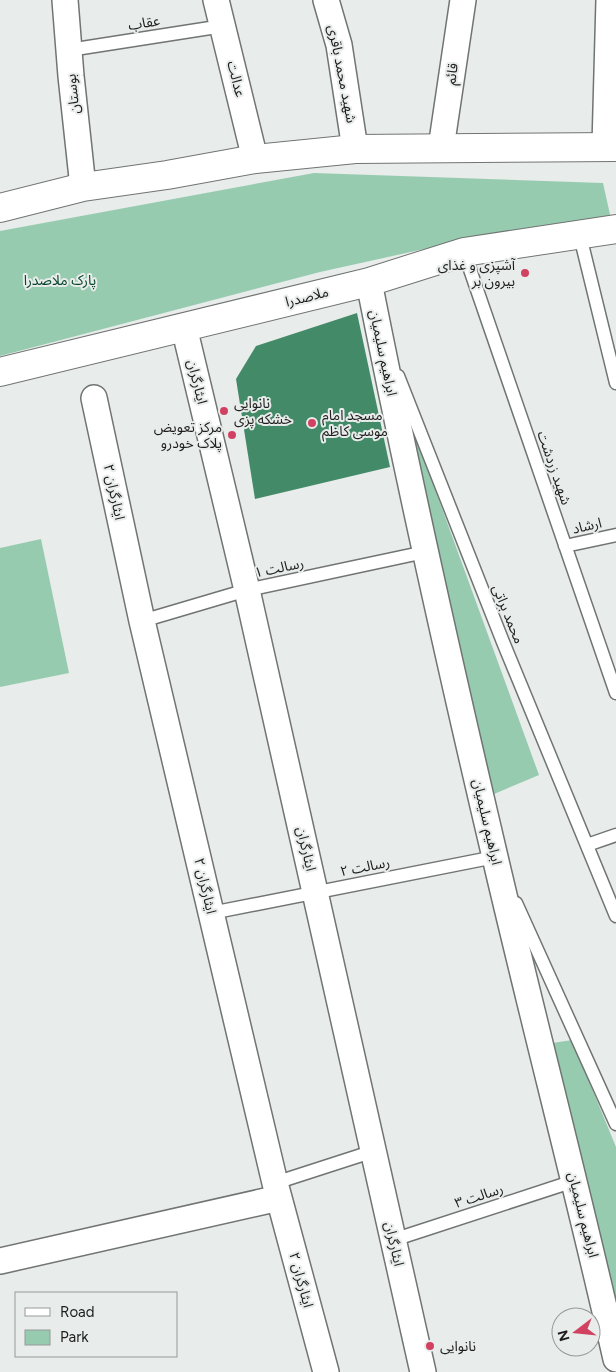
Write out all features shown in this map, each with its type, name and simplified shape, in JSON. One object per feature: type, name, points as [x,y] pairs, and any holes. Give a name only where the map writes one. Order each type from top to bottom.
[{"type":"street","name":"بوستان","points":[[65,0],[84,187]]},
{"type":"street","name":"عدالت","points":[[216,0],[255,159]]},
{"type":"street","name":"شهید محمد باقری","points":[[326,0],[338,44],[355,149]]},
{"type":"street","name":"قائم","points":[[442,148],[463,0]]},
{"type":"street","points":[[0,208],[84,187],[167,175],[255,159],[355,149],[611,146],[610,0]]},
{"type":"street","name":"ملاصدرا","points":[[0,372],[369,282],[464,252],[616,230]]},
{"type":"street","name":"ابراهیم سلیمیان","points":[[369,282],[425,552],[495,857],[616,1359]]},
{"type":"street","name":"ایثارگران","points":[[184,327],[247,590],[423,1372]]},
{"type":"street","name":"ایثارگران ۲","points":[[94,398],[142,621],[277,1191],[326,1372]]},
{"type":"street","points":[[0,1261],[277,1191]]},
{"type":"lane","name":"عقاب","points":[[69,50],[223,26]]},
{"type":"lane","points":[[580,236],[616,383]]},
{"type":"lane","name":"شهید زردشت","points":[[464,252],[616,693]]},
{"type":"lane","name":"محمد براتی","points":[[377,322],[503,642],[616,916]]},
{"type":"lane","name":"ارشاد","points":[[565,546],[616,535]]},
{"type":"lane","name":"رسالت ۱","points":[[142,621],[247,590],[425,552]]},
{"type":"lane","points":[[587,845],[616,835]]},
{"type":"lane","points":[[495,857],[616,1124]]},
{"type":"lane","name":"رسالت ۲","points":[[211,913],[495,857]]},
{"type":"lane","points":[[277,1191],[374,1151]]},
{"type":"lane","name":"رسالت ۳","points":[[394,1240],[574,1181]]},
{"type":"green space","name":"پارک ملاصدرا","points":[[314,173],[603,183],[611,219],[474,238],[320,272],[0,356],[0,231]]},
{"type":"green space","points":[[404,424],[412,426],[539,775],[487,797]]},
{"type":"green space","points":[[41,539],[69,673],[0,687],[0,548]]},
{"type":"green space","points":[[572,1040],[616,1147],[616,1307],[546,1044]]},
{"type":"building","name":"مسجد امام موسی کاظم","points":[[357,313],[390,467],[255,499],[236,379],[256,346]]},
{"type":"place","name":"آشپزی و غذای بیرون بر","points":[[525,273]]},
{"type":"place","name":"نانوایی خشکه پزی","points":[[224,411]]},
{"type":"place","name":"مسجد امام موسی کاظم","points":[[312,423]]},
{"type":"place","name":"مرکز تعویض پلاک خودرو","points":[[232,435]]},
{"type":"place","name":"نانوایی","points":[[430,1346]]}]
